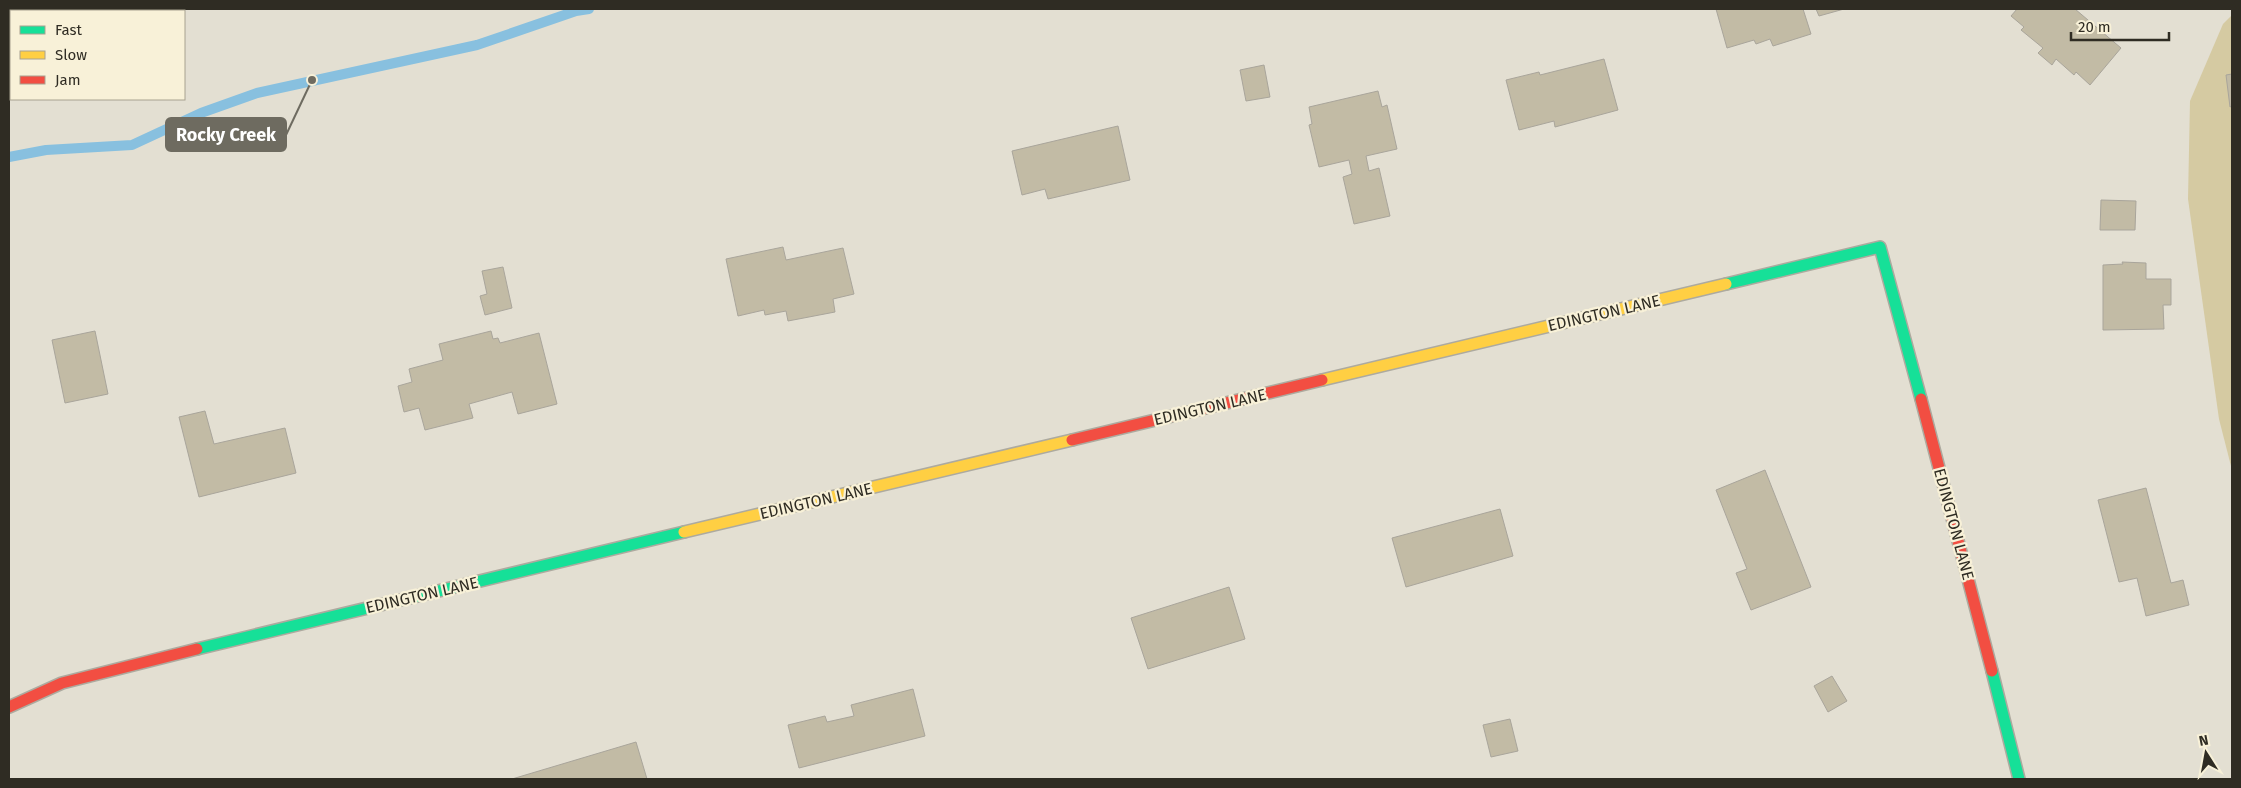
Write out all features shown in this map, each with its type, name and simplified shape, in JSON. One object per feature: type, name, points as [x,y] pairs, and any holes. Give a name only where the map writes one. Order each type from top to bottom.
[{"type":"street","name":"EDINGTON LANE","points":[[9,707],[62,683],[266,632],[1880,247],[1972,592],[2019,779]]},
{"type":"shaded area","points":[[2232,15],[2232,470],[2219,419],[2188,199],[2190,101],[2223,24]]},
{"type":"building","points":[[1716,9],[1803,9],[1811,34],[1773,46],[1770,39],[1756,44],[1754,40],[1727,48]]},
{"type":"building","points":[[1816,9],[1844,9],[1819,16]]},
{"type":"building","points":[[2017,9],[2075,9],[2121,48],[2090,85],[2076,72],[2074,75],[2056,59],[2052,65],[2038,53],[2043,48],[2021,30],[2024,27],[2011,16]]},
{"type":"building","points":[[1604,59],[1618,110],[1555,127],[1554,121],[1519,130],[1506,80],[1539,72],[1540,75]]},
{"type":"building","points":[[1264,65],[1270,97],[1246,101],[1240,70]]},
{"type":"building","points":[[2232,74],[2232,106],[2230,107],[2226,75]]},
{"type":"building","points":[[1378,91],[1382,107],[1387,105],[1397,149],[1366,156],[1369,171],[1379,168],[1390,216],[1354,224],[1343,177],[1352,174],[1349,160],[1319,167],[1309,125],[1312,124],[1309,107]]},
{"type":"building","points":[[1118,126],[1130,180],[1048,199],[1045,189],[1022,195],[1012,151]]},
{"type":"building","points":[[2101,200],[2136,201],[2135,230],[2100,230]]},
{"type":"building","points":[[783,247],[786,260],[843,248],[854,294],[833,299],[835,312],[788,321],[786,311],[765,315],[764,310],[738,316],[726,259]]},
{"type":"building","points":[[2122,262],[2146,263],[2146,279],[2171,279],[2171,305],[2163,305],[2164,329],[2103,330],[2103,265],[2123,264]]},
{"type":"building","points":[[503,267],[512,308],[485,315],[480,296],[487,294],[482,271]]},
{"type":"building","points":[[95,331],[108,394],[65,403],[52,340]]},
{"type":"building","points":[[491,331],[493,339],[498,338],[500,343],[539,333],[557,404],[518,414],[512,392],[469,404],[473,418],[425,430],[419,408],[404,412],[398,386],[412,382],[409,369],[443,360],[439,344]]},
{"type":"building","points":[[205,411],[214,444],[285,428],[296,473],[199,497],[179,417]]},
{"type":"building","points":[[1765,470],[1811,587],[1751,610],[1736,573],[1747,569],[1716,490]]},
{"type":"building","points":[[2146,488],[2171,583],[2183,580],[2189,605],[2146,616],[2137,578],[2119,582],[2098,500]]},
{"type":"building","points":[[1500,509],[1513,556],[1406,587],[1392,538]]},
{"type":"building","points":[[1229,587],[1245,639],[1148,669],[1131,618]]},
{"type":"building","points":[[1832,676],[1847,701],[1828,712],[1814,686]]},
{"type":"building","points":[[913,689],[925,736],[799,768],[788,725],[825,716],[827,722],[854,716],[851,705]]},
{"type":"building","points":[[1510,719],[1518,751],[1491,757],[1483,725]]},
{"type":"building","points":[[636,742],[647,779],[512,779]]},
{"type":"waterway","points":[[9,157],[46,150],[132,145],[201,113],[257,93],[477,45],[576,11],[589,9]]},
{"type":"traffic: fast","points":[[1726,284],[1880,247],[1921,399]]},
{"type":"traffic: fast","points":[[197,649],[684,532]]},
{"type":"traffic: fast","points":[[1992,671],[2019,779]]},
{"type":"traffic: slow","points":[[1322,380],[1726,284]]},
{"type":"traffic: slow","points":[[684,532],[1072,440]]},
{"type":"traffic: jam","points":[[1072,440],[1322,380]]},
{"type":"traffic: jam","points":[[1921,399],[1992,671]]},
{"type":"traffic: jam","points":[[9,707],[62,683],[197,649]]},
{"type":"place","name":"Rocky Creek","points":[[312,80]]}]
